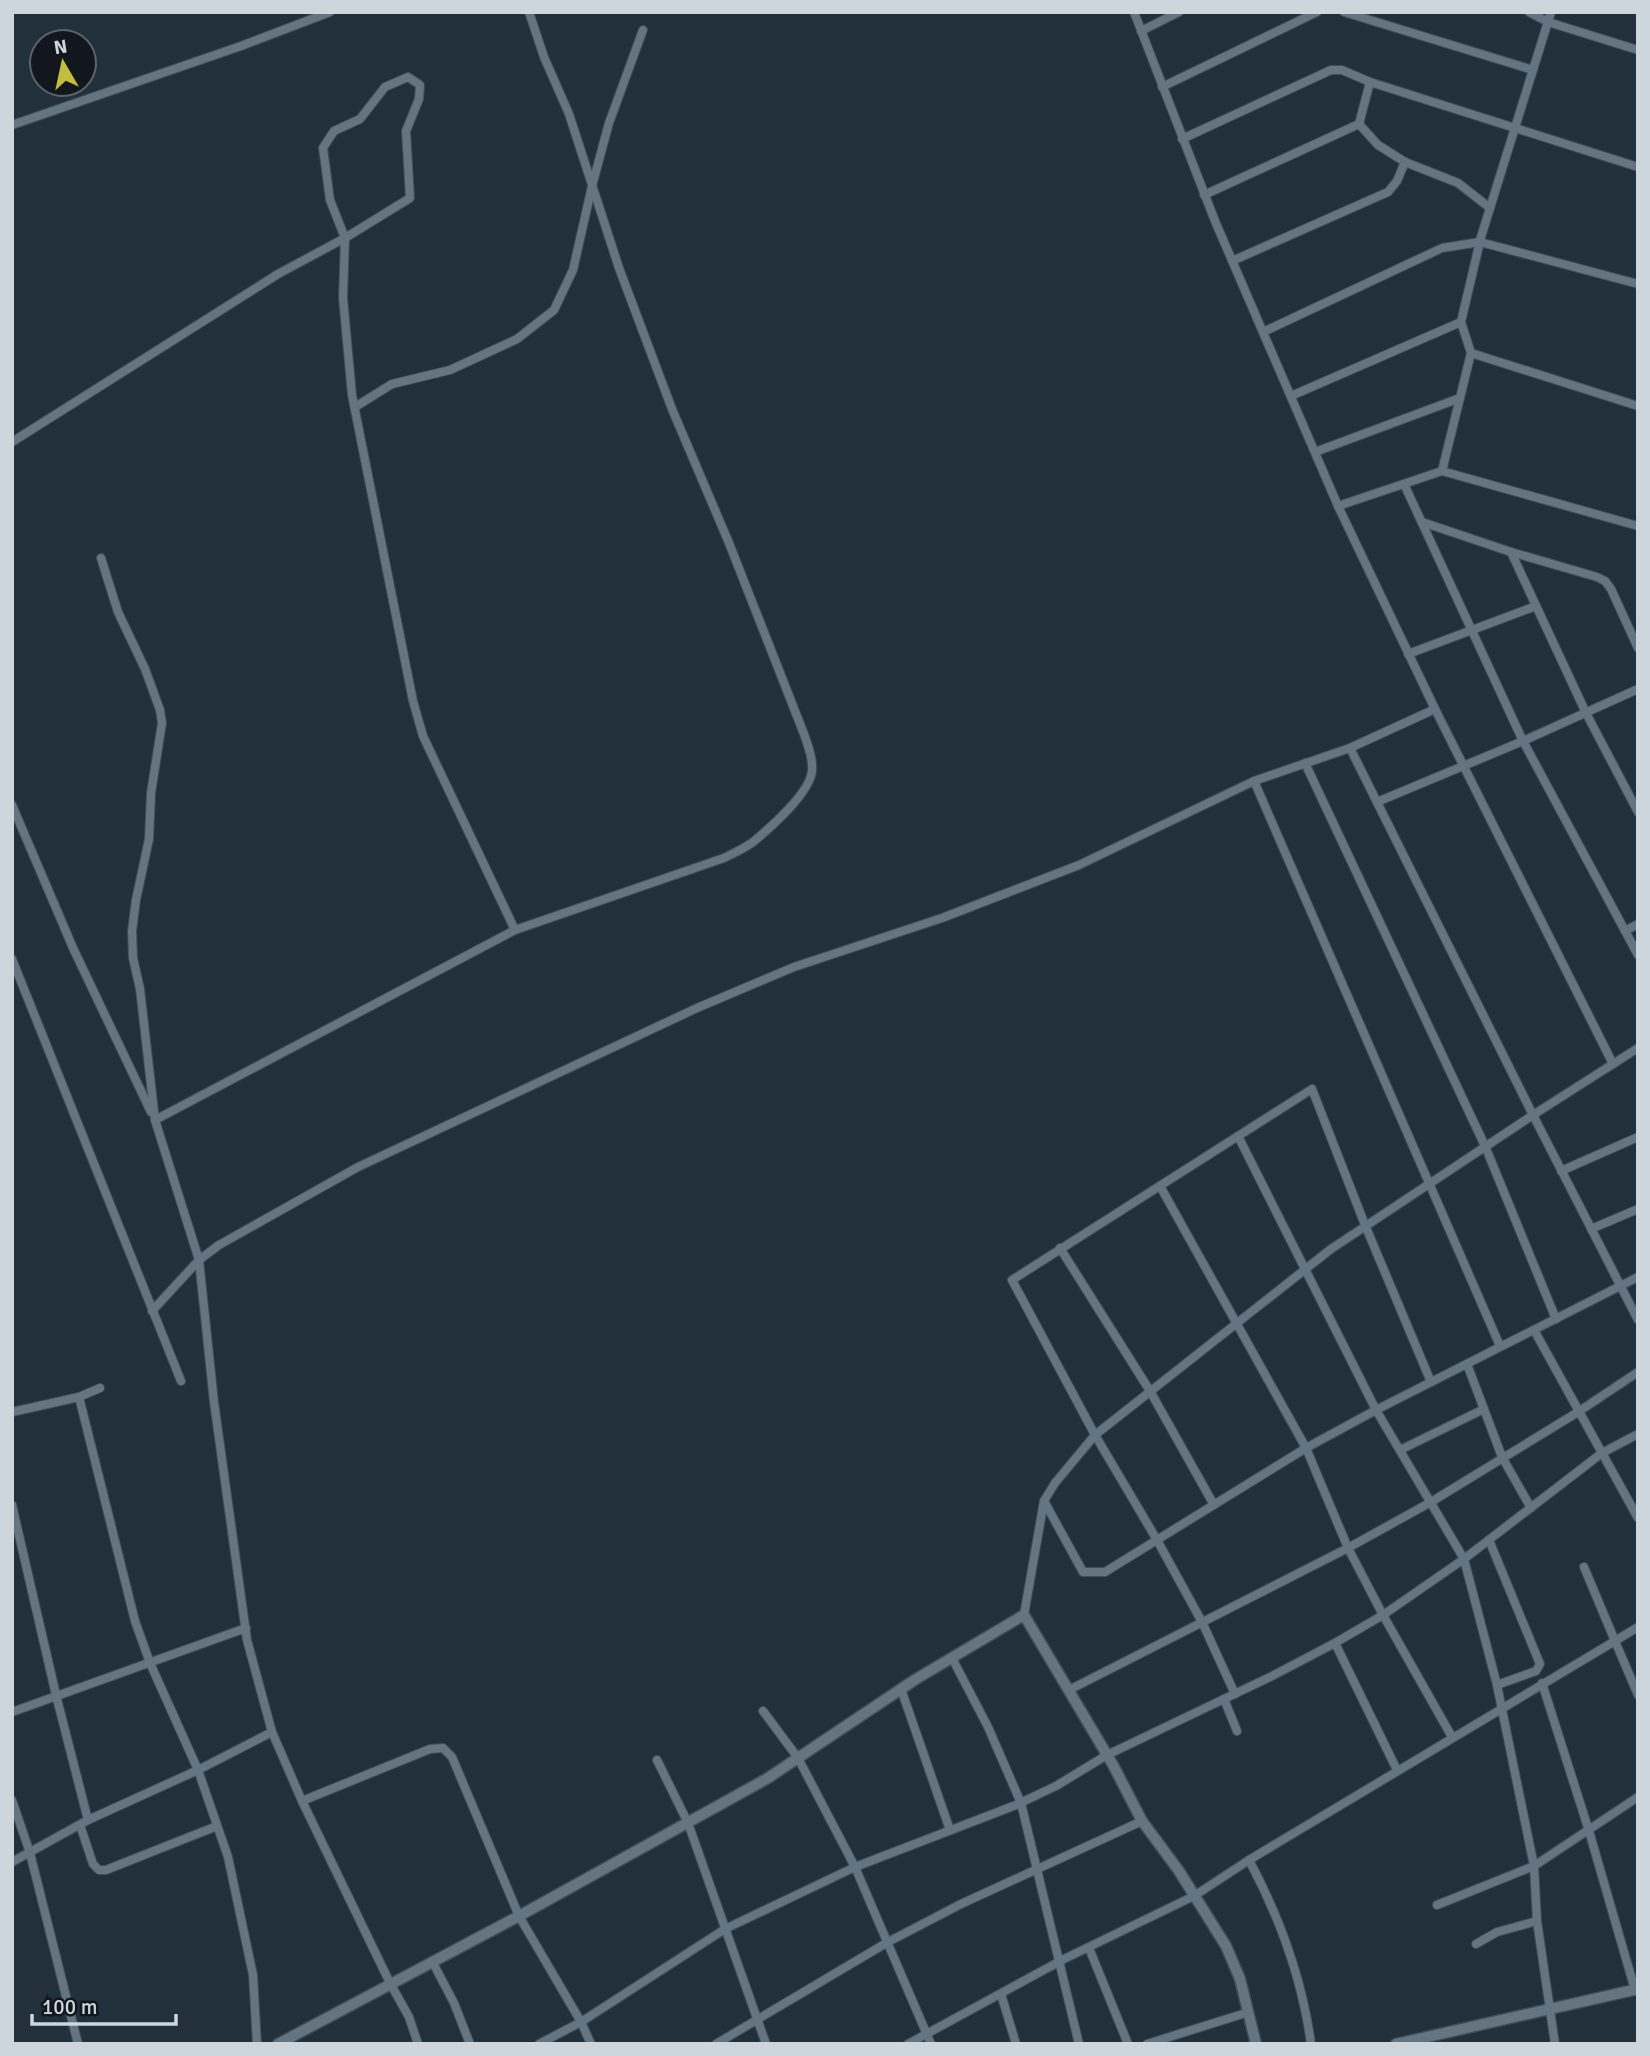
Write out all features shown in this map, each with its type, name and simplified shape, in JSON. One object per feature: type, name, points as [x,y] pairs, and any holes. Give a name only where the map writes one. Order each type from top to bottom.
[{"type":"street","points":[[12,125],[241,46],[330,12]]},
{"type":"street","points":[[155,1120],[515,930],[724,858],[752,843],[805,791],[812,774],[811,755],[804,734],[619,268],[569,114],[544,57],[529,12]]},
{"type":"street","points":[[1134,12],[1204,195],[1338,506],[1435,709],[1613,1064]]},
{"type":"street","points":[[1141,31],[1179,12]]},
{"type":"street","points":[[1162,87],[1317,12]]},
{"type":"street","points":[[1344,12],[1533,70]]},
{"type":"street","points":[[1529,12],[1548,22],[1638,50]]},
{"type":"street","points":[[1443,471],[1471,353],[1461,322],[1480,242],[1552,12]]},
{"type":"street","points":[[355,407],[392,384],[450,370],[517,339],[554,310],[573,270],[609,123],[643,30]]},
{"type":"street","points":[[1182,139],[1332,70],[1342,70],[1370,82],[1638,167]]},
{"type":"street","points":[[12,442],[278,274],[345,238],[411,198],[406,131],[419,99],[420,85],[408,76],[385,87],[360,119],[334,131],[323,148],[330,200],[345,238],[343,298],[355,407],[412,701],[423,736],[515,930]]},
{"type":"street","points":[[1359,124],[1370,82]]},
{"type":"street","points":[[1359,124],[1378,145],[1405,162],[1458,183],[1490,208]]},
{"type":"street","points":[[1204,195],[1359,124]]},
{"type":"street","points":[[1232,261],[1388,192],[1397,181],[1405,162]]},
{"type":"street","points":[[1263,332],[1442,248],[1480,242],[1638,284]]},
{"type":"street","points":[[1290,396],[1461,322]]},
{"type":"street","points":[[1471,353],[1638,406]]},
{"type":"street","points":[[1315,452],[1460,398]]},
{"type":"street","points":[[1338,506],[1443,471],[1638,526]]},
{"type":"street","points":[[1404,484],[1523,741],[1638,955]]},
{"type":"street","points":[[1422,522],[1605,581],[1638,648]]},
{"type":"street","points":[[1511,552],[1586,713],[1638,812]]},
{"type":"street","points":[[101,558],[118,612],[145,669],[162,723],[151,793],[149,839],[132,931],[133,958],[140,989],[155,1120]]},
{"type":"street","points":[[1408,654],[1535,606]]},
{"type":"street","points":[[1377,802],[1638,689]]},
{"type":"street","points":[[152,1311],[199,1259],[219,1245],[358,1167],[696,1007],[794,967],[942,918],[1079,865],[1254,781],[1350,748],[1435,709]]},
{"type":"street","points":[[1350,748],[1638,1320]]},
{"type":"street","points":[[1305,763],[1485,1146],[1556,1319]]},
{"type":"street","points":[[1254,781],[1500,1346]]},
{"type":"street","points":[[12,805],[73,948],[155,1120],[199,1259],[214,1402],[246,1628],[272,1732],[302,1801],[409,2017],[418,2044]]},
{"type":"street","points":[[1625,931],[1638,924]]},
{"type":"street","points":[[12,959],[181,1381]]},
{"type":"street","points":[[1256,2044],[1240,1979],[1226,1946],[1179,1871],[1142,1821],[1107,1755],[1024,1615],[1044,1500],[1095,1435],[1304,1270],[1365,1225],[1637,1050]]},
{"type":"street","points":[[1235,1694],[1202,1622],[1095,1435],[1012,1280],[1312,1089],[1365,1225],[1432,1382]]},
{"type":"street","points":[[1238,1136],[1376,1410],[1464,1559],[1497,1685],[1534,1866],[1537,1921],[1555,2044]]},
{"type":"street","points":[[1561,1171],[1638,1137]]},
{"type":"street","points":[[1160,1186],[1306,1448],[1348,1548],[1452,1737]]},
{"type":"street","points":[[1591,1229],[1638,1209]]},
{"type":"street","points":[[1060,1248],[1150,1391],[1214,1505]]},
{"type":"street","points":[[1044,1500],[1083,1572],[1105,1572],[1306,1448],[1500,1346],[1638,1278]]},
{"type":"street","points":[[1534,1330],[1638,1518]]},
{"type":"street","points":[[1467,1364],[1502,1457],[1531,1508]]},
{"type":"street","points":[[1069,1690],[1348,1548],[1431,1502],[1638,1372]]},
{"type":"street","points":[[12,1412],[79,1396],[100,1388]]},
{"type":"street","points":[[79,1396],[127,1591],[150,1663],[198,1770],[228,1857],[253,1975],[257,2044]]},
{"type":"street","points":[[1400,1450],[1484,1409]]},
{"type":"street","points":[[539,2044],[581,2022],[725,1929],[855,1867],[1021,1803],[1056,1786],[1107,1755],[1335,1643],[1383,1615],[1464,1559],[1602,1453],[1638,1434]]},
{"type":"street","points":[[12,1505],[93,1864],[99,1870],[106,1870],[217,1826]]},
{"type":"street","points":[[1489,1540],[1540,1664],[1536,1671],[1497,1685]]},
{"type":"street","points":[[1584,1567],[1638,1695]]},
{"type":"street","points":[[278,2044],[519,1916],[768,1778],[901,1689],[1024,1615]]},
{"type":"street","points":[[908,2044],[1060,1961],[1194,1896],[1397,1770],[1638,1627]]},
{"type":"street","points":[[12,1712],[246,1628]]},
{"type":"street","points":[[1335,1643],[1397,1770]]},
{"type":"street","points":[[952,1658],[988,1727],[1021,1803],[1079,2044]]},
{"type":"street","points":[[1396,2044],[1636,1990],[1542,1683]]},
{"type":"street","points":[[901,1689],[950,1830]]},
{"type":"street","points":[[1224,1699],[1237,1731]]},
{"type":"street","points":[[762,1711],[798,1758],[855,1867],[931,2044]]},
{"type":"street","points":[[12,1862],[84,1823],[272,1732]]},
{"type":"street","points":[[302,1801],[430,1749],[443,1748],[452,1757],[519,1916],[591,2044]]},
{"type":"street","points":[[657,1760],[688,1823],[766,2044]]},
{"type":"street","points":[[1437,1905],[1534,1866],[1638,1797]]},
{"type":"street","points":[[12,1800],[30,1853],[78,2044]]},
{"type":"street","points":[[716,2044],[888,1942],[961,1904],[1142,1821]]},
{"type":"street","points":[[1249,1860],[1288,1944],[1305,2003],[1311,2044]]},
{"type":"street","points":[[1476,1944],[1497,1933],[1537,1921]]},
{"type":"street","points":[[1089,1948],[1128,2044]]},
{"type":"street","points":[[432,1961],[454,2003],[470,2044]]},
{"type":"street","points":[[1001,1994],[1016,2044]]},
{"type":"street","points":[[1147,2044],[1249,2012]]}]
